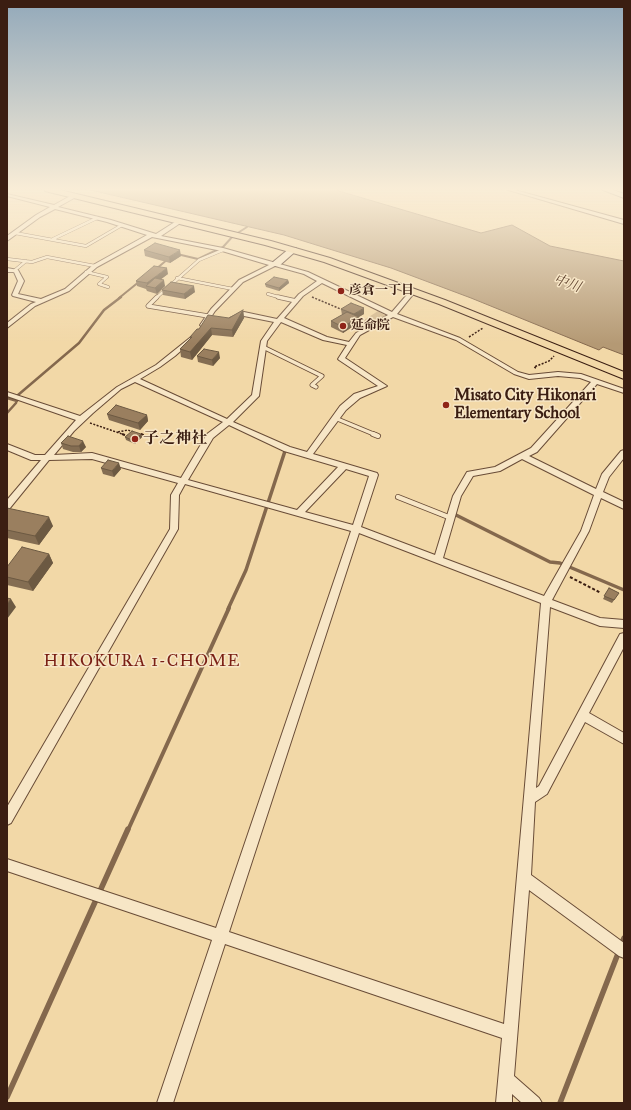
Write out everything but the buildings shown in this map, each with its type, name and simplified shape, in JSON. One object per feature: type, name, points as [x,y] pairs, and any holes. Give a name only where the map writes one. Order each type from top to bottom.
[{"type":"main road","points":[[256,241],[293,250],[413,291],[624,376]]},
{"type":"street","points":[[7,326],[33,304],[67,290],[86,272],[95,266],[145,241]]},
{"type":"street","points":[[178,241],[223,250],[276,264],[322,280],[392,315],[434,328],[463,342],[516,373],[529,377],[545,375],[571,375],[596,381],[624,391]]},
{"type":"street","points":[[7,506],[46,458],[81,420],[102,400],[173,355],[202,327],[241,281],[276,264],[293,250]]},
{"type":"street","points":[[7,270],[16,271],[21,281],[14,295],[41,301]]},
{"type":"street","points":[[7,819],[174,529],[176,520],[175,495],[182,482],[210,436],[237,415],[255,396],[264,341],[279,320],[296,301],[322,280]]},
{"type":"street","points":[[308,456],[343,408],[356,396],[383,386],[341,359],[361,332],[392,315],[413,291]]},
{"type":"street","points":[[226,318],[244,314],[279,320],[325,339],[351,344]]},
{"type":"street","points":[[134,380],[287,449],[374,475],[165,1103]]},
{"type":"street","points":[[438,560],[457,496],[470,474],[497,469],[534,450],[596,381]]},
{"type":"street","points":[[7,394],[81,420]]},
{"type":"street","points":[[7,447],[34,458],[92,456],[182,482],[356,528],[600,622],[624,624]]},
{"type":"street","points":[[504,1103],[546,602],[585,531],[598,493],[610,469],[624,454]]},
{"type":"street","points":[[522,456],[624,506]]},
{"type":"street","points":[[299,513],[344,466]]},
{"type":"street","points":[[529,799],[543,790],[624,637]]},
{"type":"street","points":[[583,715],[624,739]]},
{"type":"street","points":[[7,865],[220,938],[510,1033]]},
{"type":"street","points":[[524,878],[624,951]]},
{"type":"street","points":[[506,1079],[534,1103]]},
{"type":"lane","points":[[57,241],[86,246],[95,241]]},
{"type":"lane","points":[[210,317],[148,306],[164,289],[200,260],[223,250]]},
{"type":"lane","points":[[7,259],[36,262],[47,257],[95,266]]},
{"type":"lane","points":[[14,271],[26,261]]},
{"type":"lane","points":[[86,272],[107,277],[100,284],[108,287]]},
{"type":"lane","points":[[177,278],[233,289]]},
{"type":"lane","points":[[268,294],[296,301]]},
{"type":"lane","points":[[262,347],[322,376],[312,385],[316,386]]},
{"type":"lane","points":[[336,418],[378,436]]},
{"type":"lane","points":[[398,497],[451,518]]},
{"type":"path","points":[[304,293],[344,311]]},
{"type":"path","points":[[463,342],[491,322]]},
{"type":"path","points":[[545,375],[534,368],[549,361],[559,351]]},
{"type":"path","points":[[81,420],[129,437]]},
{"type":"path","points":[[117,433],[128,430],[148,437]]},
{"type":"path","points":[[562,573],[601,593]]},
{"type":"shaded area","points":[[378,311],[386,316],[368,325],[361,322]]},
{"type":"water","name":"中川","points":[[303,241],[541,241],[550,246],[624,261],[624,355],[603,347],[599,350],[471,298],[391,268]]},
{"type":"waterway","points":[[177,254],[198,259],[223,247],[229,241]]},
{"type":"waterway","points":[[156,269],[168,259]]},
{"type":"waterway","points":[[119,298],[140,281]]},
{"type":"waterway","points":[[17,401],[18,395],[79,343],[104,310],[121,297]]},
{"type":"waterway","points":[[7,398],[17,401]]},
{"type":"waterway","points":[[7,413],[17,401]]},
{"type":"waterway","points":[[228,609],[246,570],[285,451]]},
{"type":"waterway","points":[[456,515],[550,562],[560,563],[624,590]]},
{"type":"waterway","points":[[128,830],[229,608]]},
{"type":"waterway","points":[[7,1097],[128,829]]},
{"type":"waterway","points":[[621,945],[624,938]]},
{"type":"waterway","points":[[560,1103],[619,951]]},
{"type":"place","name":"彦倉一丁目","points":[[341,291]]},
{"type":"place","name":"延命院","points":[[343,326]]},
{"type":"place","name":"Misato City Hikonari Elementary School","points":[[446,405]]},
{"type":"place","name":"子之神社","points":[[135,439]]},
{"type":"district","name":"HIKOKURA 1-CHOME","points":[[142,662]]}]
